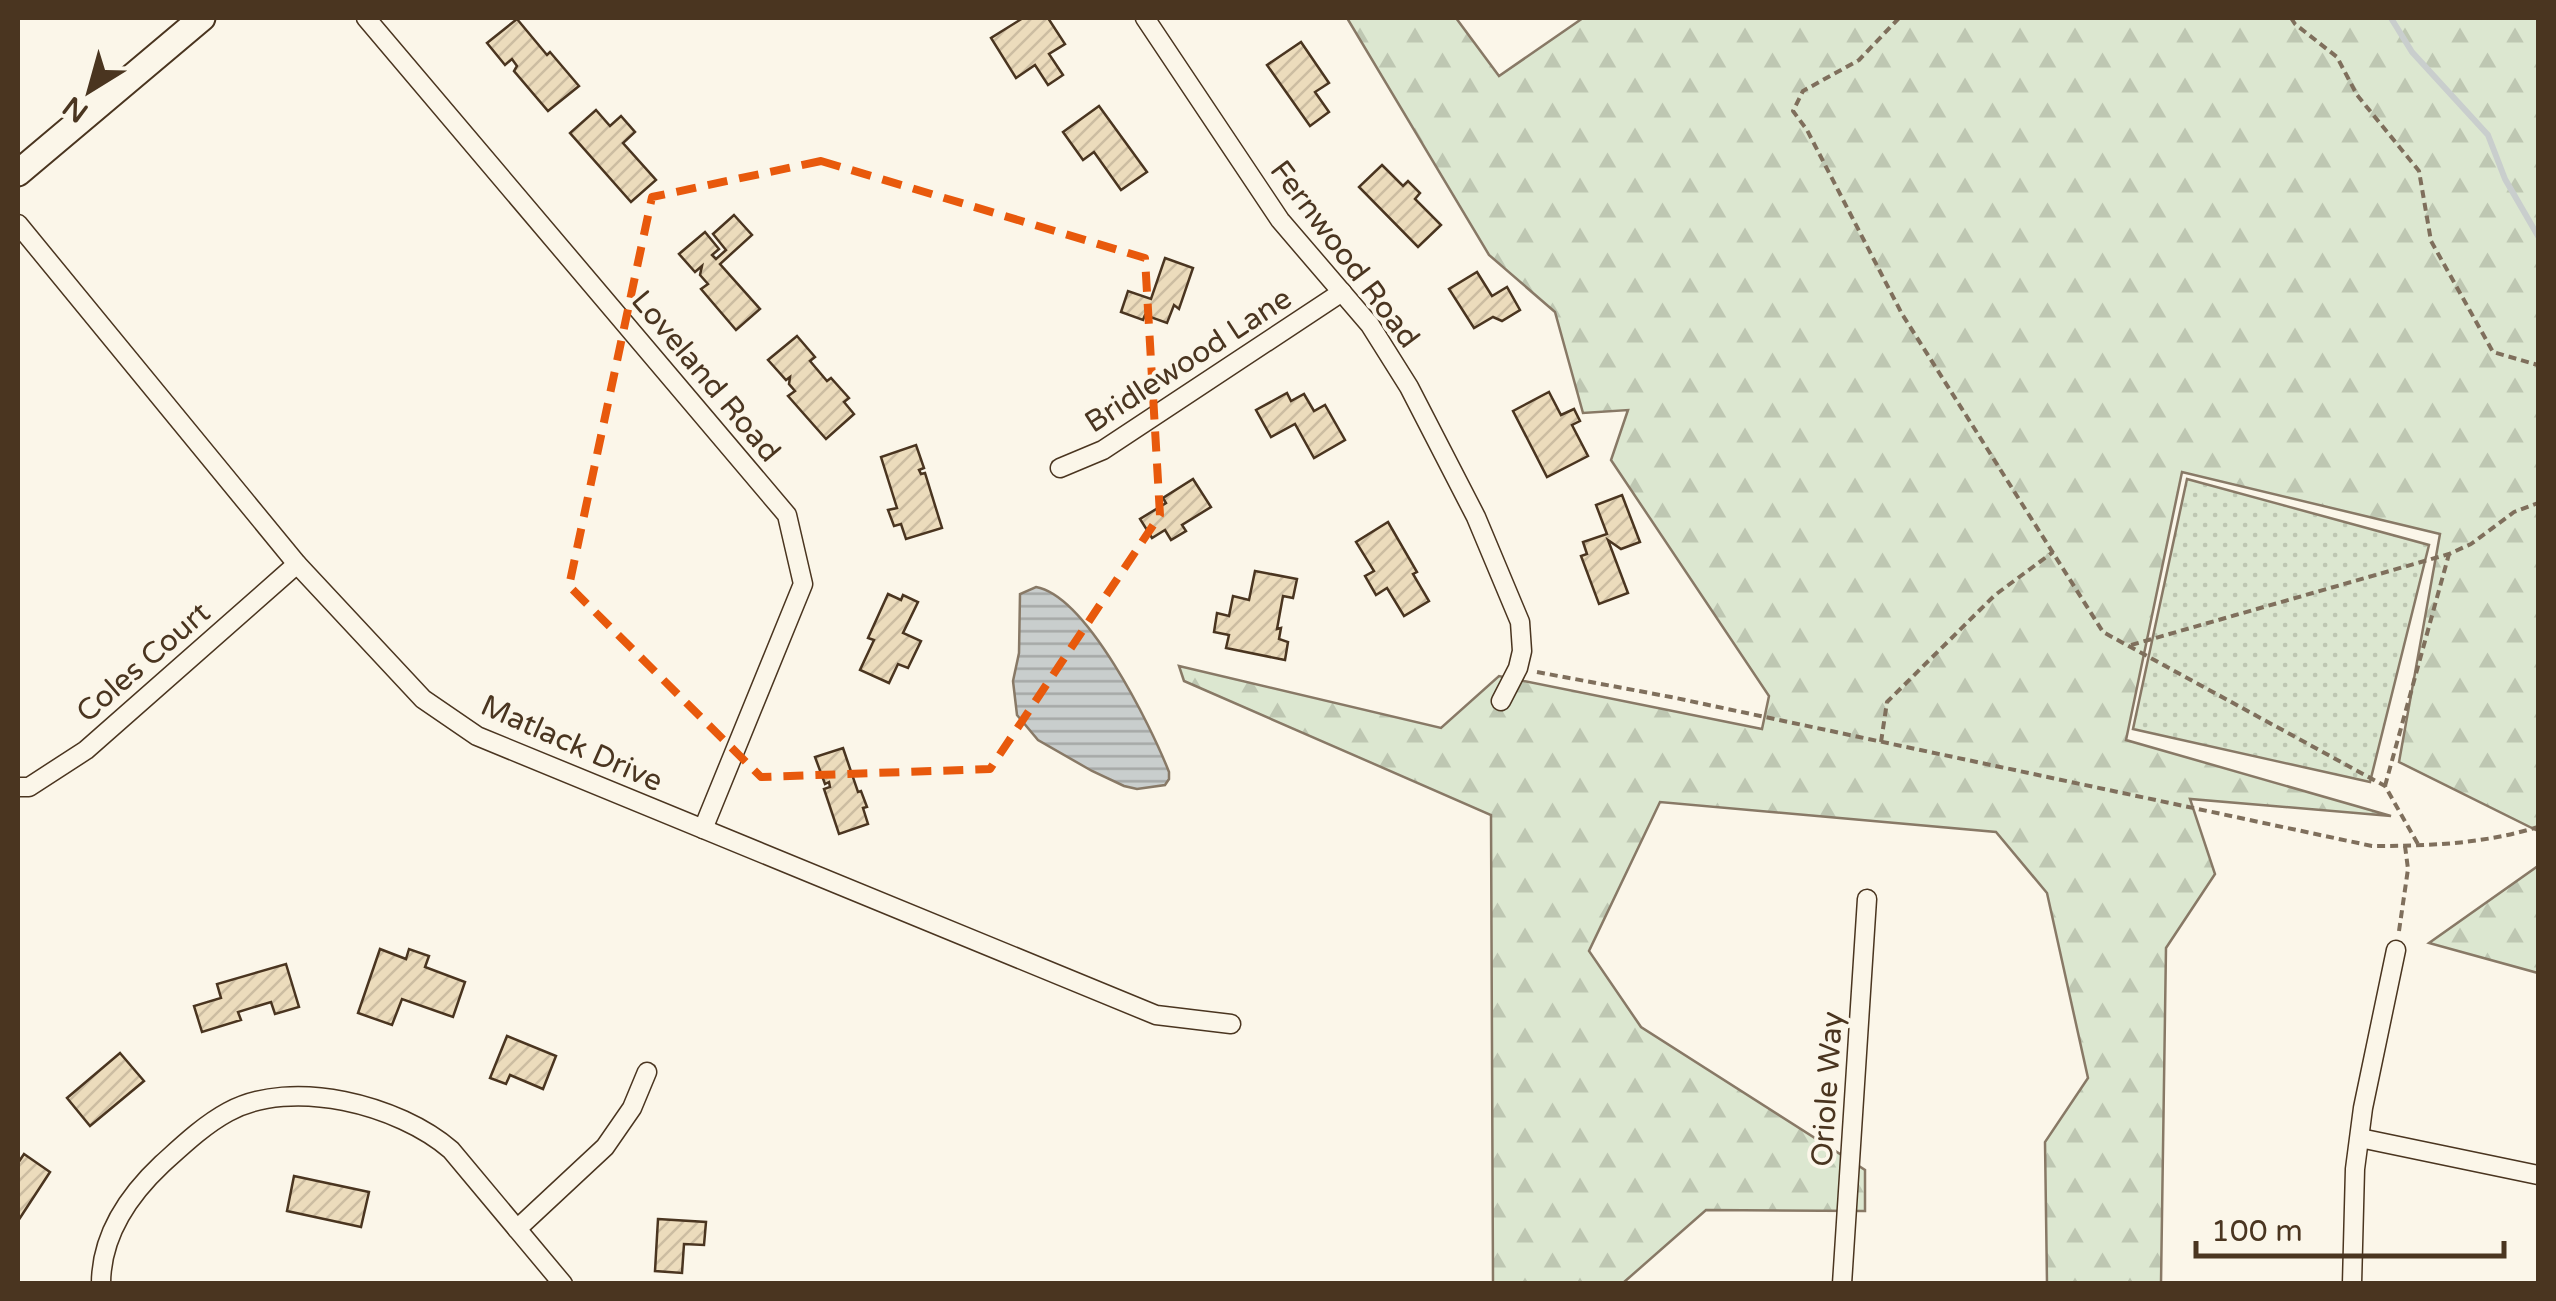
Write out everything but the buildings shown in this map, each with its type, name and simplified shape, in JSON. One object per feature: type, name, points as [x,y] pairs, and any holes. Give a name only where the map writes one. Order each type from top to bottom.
[{"type":"main road","points":[[18,174],[202,18]]},
{"type":"street","name":"Loveland Road","points":[[366,18],[787,515],[803,584],[703,829]]},
{"type":"street","name":"Fernwood Road","points":[[1145,18],[1280,220],[1370,325],[1408,387],[1476,517],[1520,622],[1522,650],[1518,668],[1501,702]]},
{"type":"street","name":"Matlack Drive","points":[[18,224],[297,564],[424,699],[477,736],[1156,1015],[1231,1024]]},
{"type":"street","name":"Bridlewood Lane","points":[[1060,468],[1103,450],[1342,292]]},
{"type":"street","name":"Coles Court","points":[[18,787],[29,787],[86,750],[297,564]]},
{"type":"street","name":"Oriole Way","points":[[1842,1284],[1867,898]]},
{"type":"street","points":[[2352,1284],[2356,1170],[2363,1108],[2396,950]]},
{"type":"street","points":[[517,1229],[604,1148],[632,1108],[647,1072]]},
{"type":"street","points":[[101,1284],[104,1257],[118,1217],[143,1182],[194,1136],[230,1111],[267,1098],[309,1095],[392,1114],[432,1134],[451,1150],[563,1284]]},
{"type":"street","points":[[2360,1138],[2538,1175]]},
{"type":"path","points":[[1899,18],[1859,60],[1803,91],[1792,111],[1807,130],[1902,314],[2103,632],[2385,786],[2419,846]]},
{"type":"path","points":[[2291,18],[2337,57],[2357,95],[2419,171],[2431,241],[2493,352],[2538,366]]},
{"type":"path","points":[[2130,646],[2449,554],[2471,544],[2514,512],[2538,503]]},
{"type":"path","points":[[1880,742],[1886,702],[1995,595],[2053,552]]},
{"type":"path","points":[[2385,786],[2449,554]]},
{"type":"path","points":[[1518,668],[2372,846],[2440,846],[2504,838],[2538,827]]},
{"type":"path","points":[[2396,950],[2408,869],[2405,846]]},
{"type":"highlighted area","points":[[821,161],[1145,258],[1160,515],[990,769],[761,777],[569,586],[652,197]]},
{"type":"green space","points":[[1347,18],[1456,18],[1499,76],[1583,18],[2538,18],[2538,831],[2399,762],[2440,534],[2182,472],[2126,740],[2391,816],[2190,799],[2215,874],[2166,948],[2161,1283],[2047,1283],[2045,1142],[2088,1078],[2047,893],[1996,832],[1660,802],[1589,951],[1641,1027],[1865,1170],[1865,1211],[1706,1210],[1623,1283],[1493,1283],[1491,815],[1184,681],[1179,666],[1441,728],[1499,676],[1762,729],[1769,696],[1611,460],[1628,410],[1583,413],[1555,312],[1489,255]]},
{"type":"green space","points":[[2187,479],[2429,545],[2370,782],[2133,729]]},
{"type":"green space","points":[[2538,866],[2538,973],[2429,943]]},
{"type":"shaded area","points":[[1036,587],[1056,596],[1076,613],[1115,666],[1169,772],[1165,785],[1137,789],[1092,771],[1038,740],[1017,715],[1013,681],[1019,653],[1020,594]]},
{"type":"waterway","points":[[2391,18],[2412,52],[2488,135],[2505,179],[2538,236]]}]
